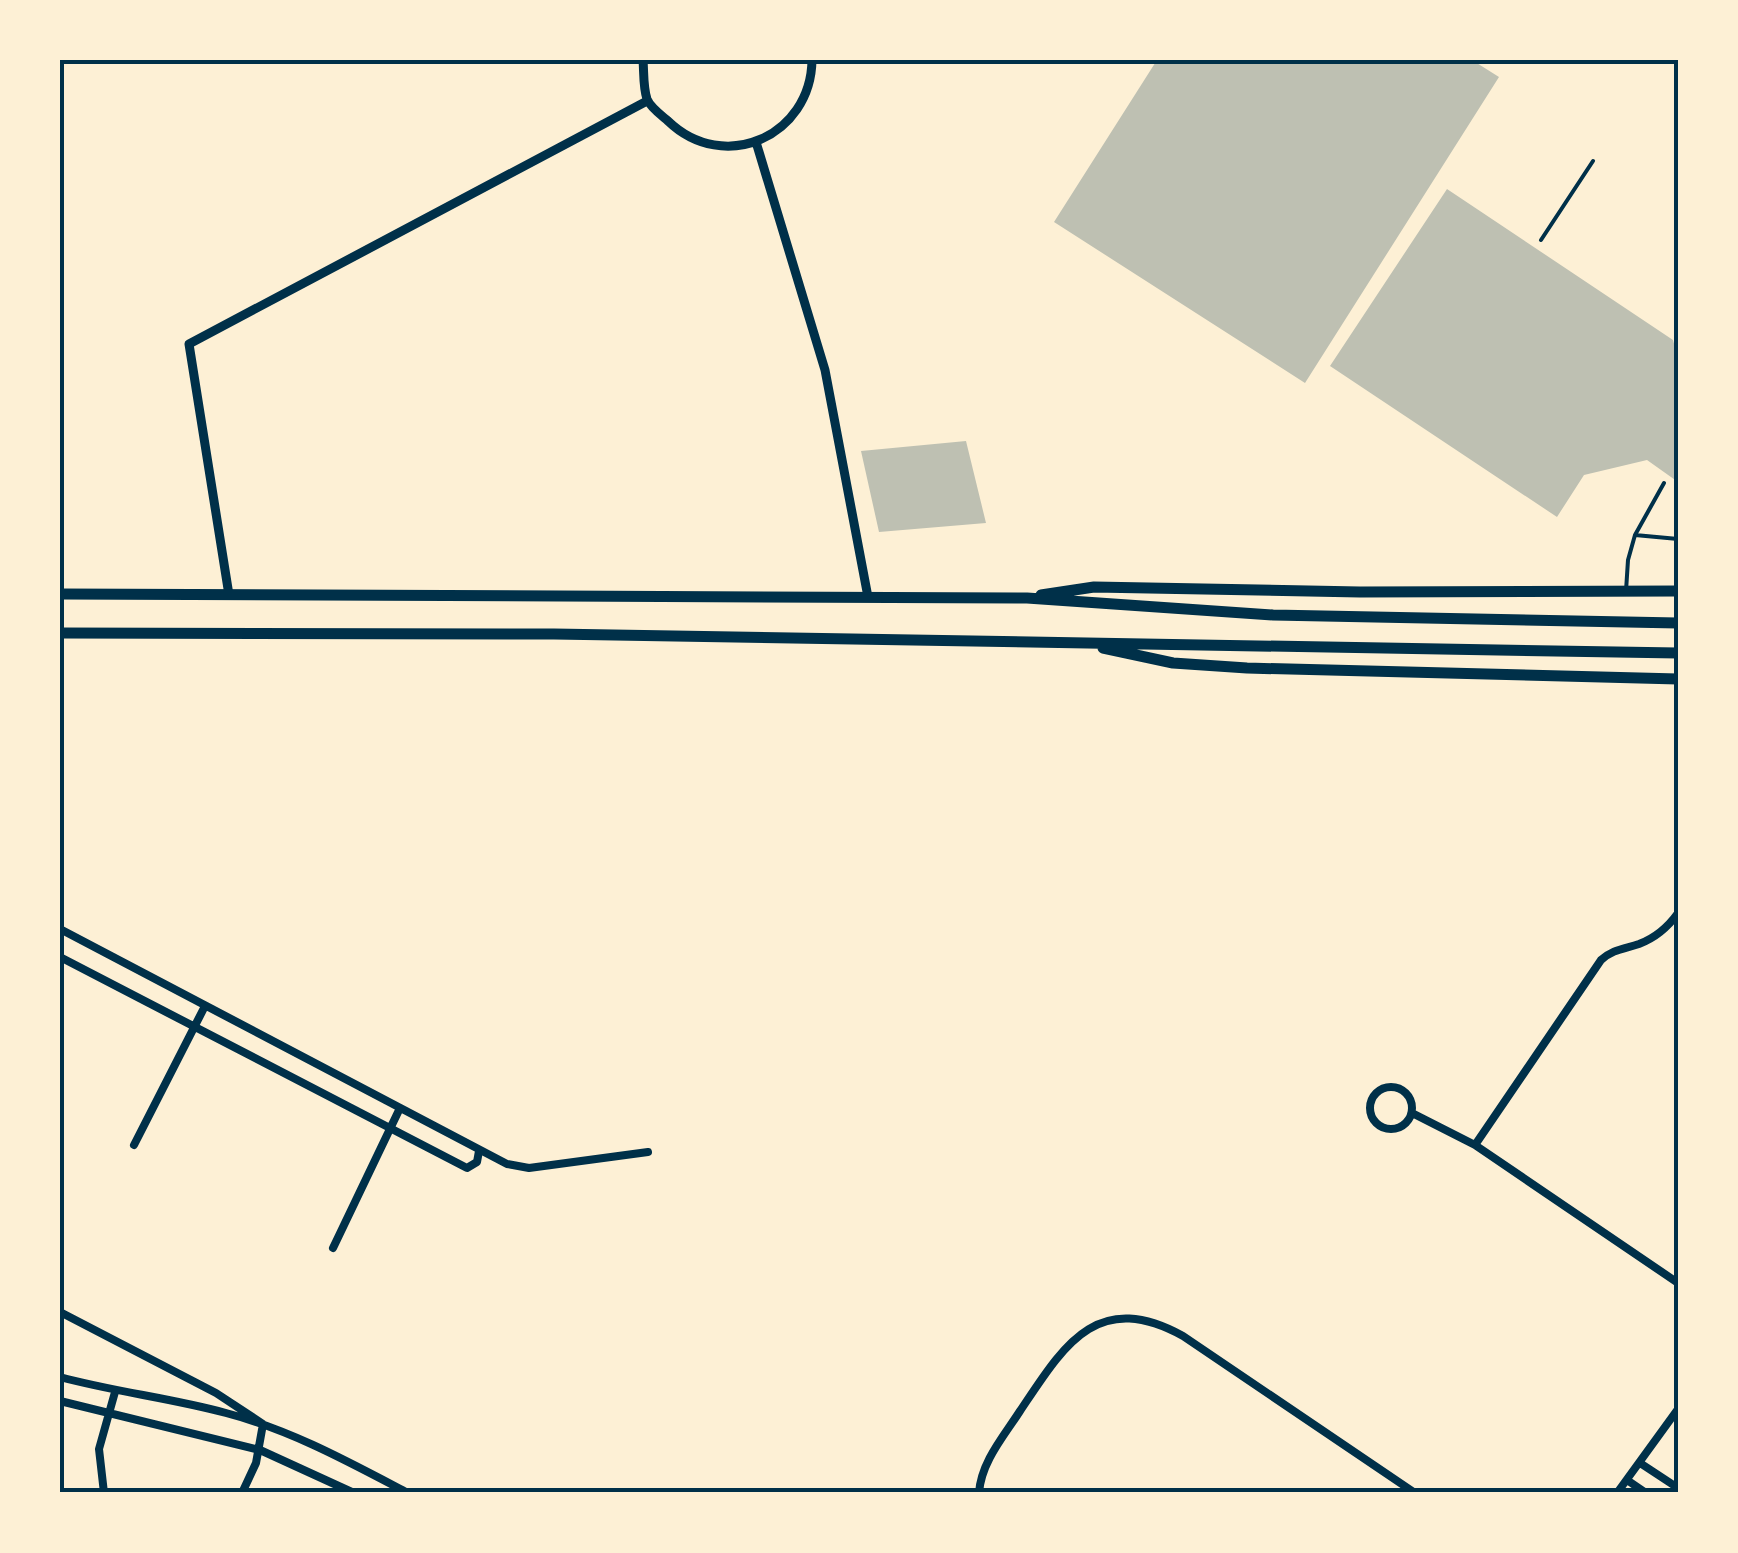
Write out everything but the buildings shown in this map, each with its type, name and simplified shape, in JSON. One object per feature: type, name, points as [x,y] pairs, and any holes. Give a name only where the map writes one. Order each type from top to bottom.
[{"type":"main road","points":[[1027,598],[1094,586],[1360,592],[1678,591]]},
{"type":"main road","points":[[60,594],[1027,598],[1273,615],[1678,623]]},
{"type":"main road","points":[[60,633],[554,634],[1678,653]]},
{"type":"main road","points":[[1084,643],[1174,663],[1678,679]]},
{"type":"street","points":[[643,60],[648,101],[672,126],[697,141],[726,147],[756,142],[782,128],[801,106],[812,78],[812,60]]},
{"type":"street","points":[[229,595],[190,344],[648,101]]},
{"type":"street","points":[[756,142],[825,370],[868,598]]},
{"type":"street","points":[[1474,1145],[1600,960],[1620,948],[1653,937],[1678,914]]},
{"type":"street","points":[[60,929],[507,1164],[530,1168],[648,1152]]},
{"type":"street","points":[[60,957],[467,1168],[477,1162],[480,1151]]},
{"type":"street","points":[[134,1145],[205,1006]]},
{"type":"street","points":[[1412,1112],[1408,1122],[1389,1130],[1379,1126],[1369,1108],[1378,1090],[1398,1087],[1407,1093],[1412,1112],[1474,1145],[1678,1283]]},
{"type":"street","points":[[333,1248],[400,1108]]},
{"type":"street","points":[[60,1312],[216,1393],[263,1424]]},
{"type":"street","points":[[980,1493],[988,1460],[1060,1351],[1090,1328],[1134,1319],[1160,1323],[1183,1336],[1416,1493]]},
{"type":"street","points":[[60,1378],[263,1424],[339,1456],[408,1493]]},
{"type":"street","points":[[104,1493],[99,1449],[116,1392]]},
{"type":"street","points":[[60,1401],[260,1450],[354,1493]]},
{"type":"street","points":[[1617,1493],[1678,1409]]},
{"type":"street","points":[[242,1493],[260,1450],[263,1424]]},
{"type":"street","points":[[1640,1463],[1678,1488]]},
{"type":"street","points":[[1627,1480],[1646,1493]]},
{"type":"lane","points":[[1540,240],[1593,161]]},
{"type":"lane","points":[[1626,591],[1635,535],[1664,483]]},
{"type":"lane","points":[[1635,535],[1678,539]]}]
